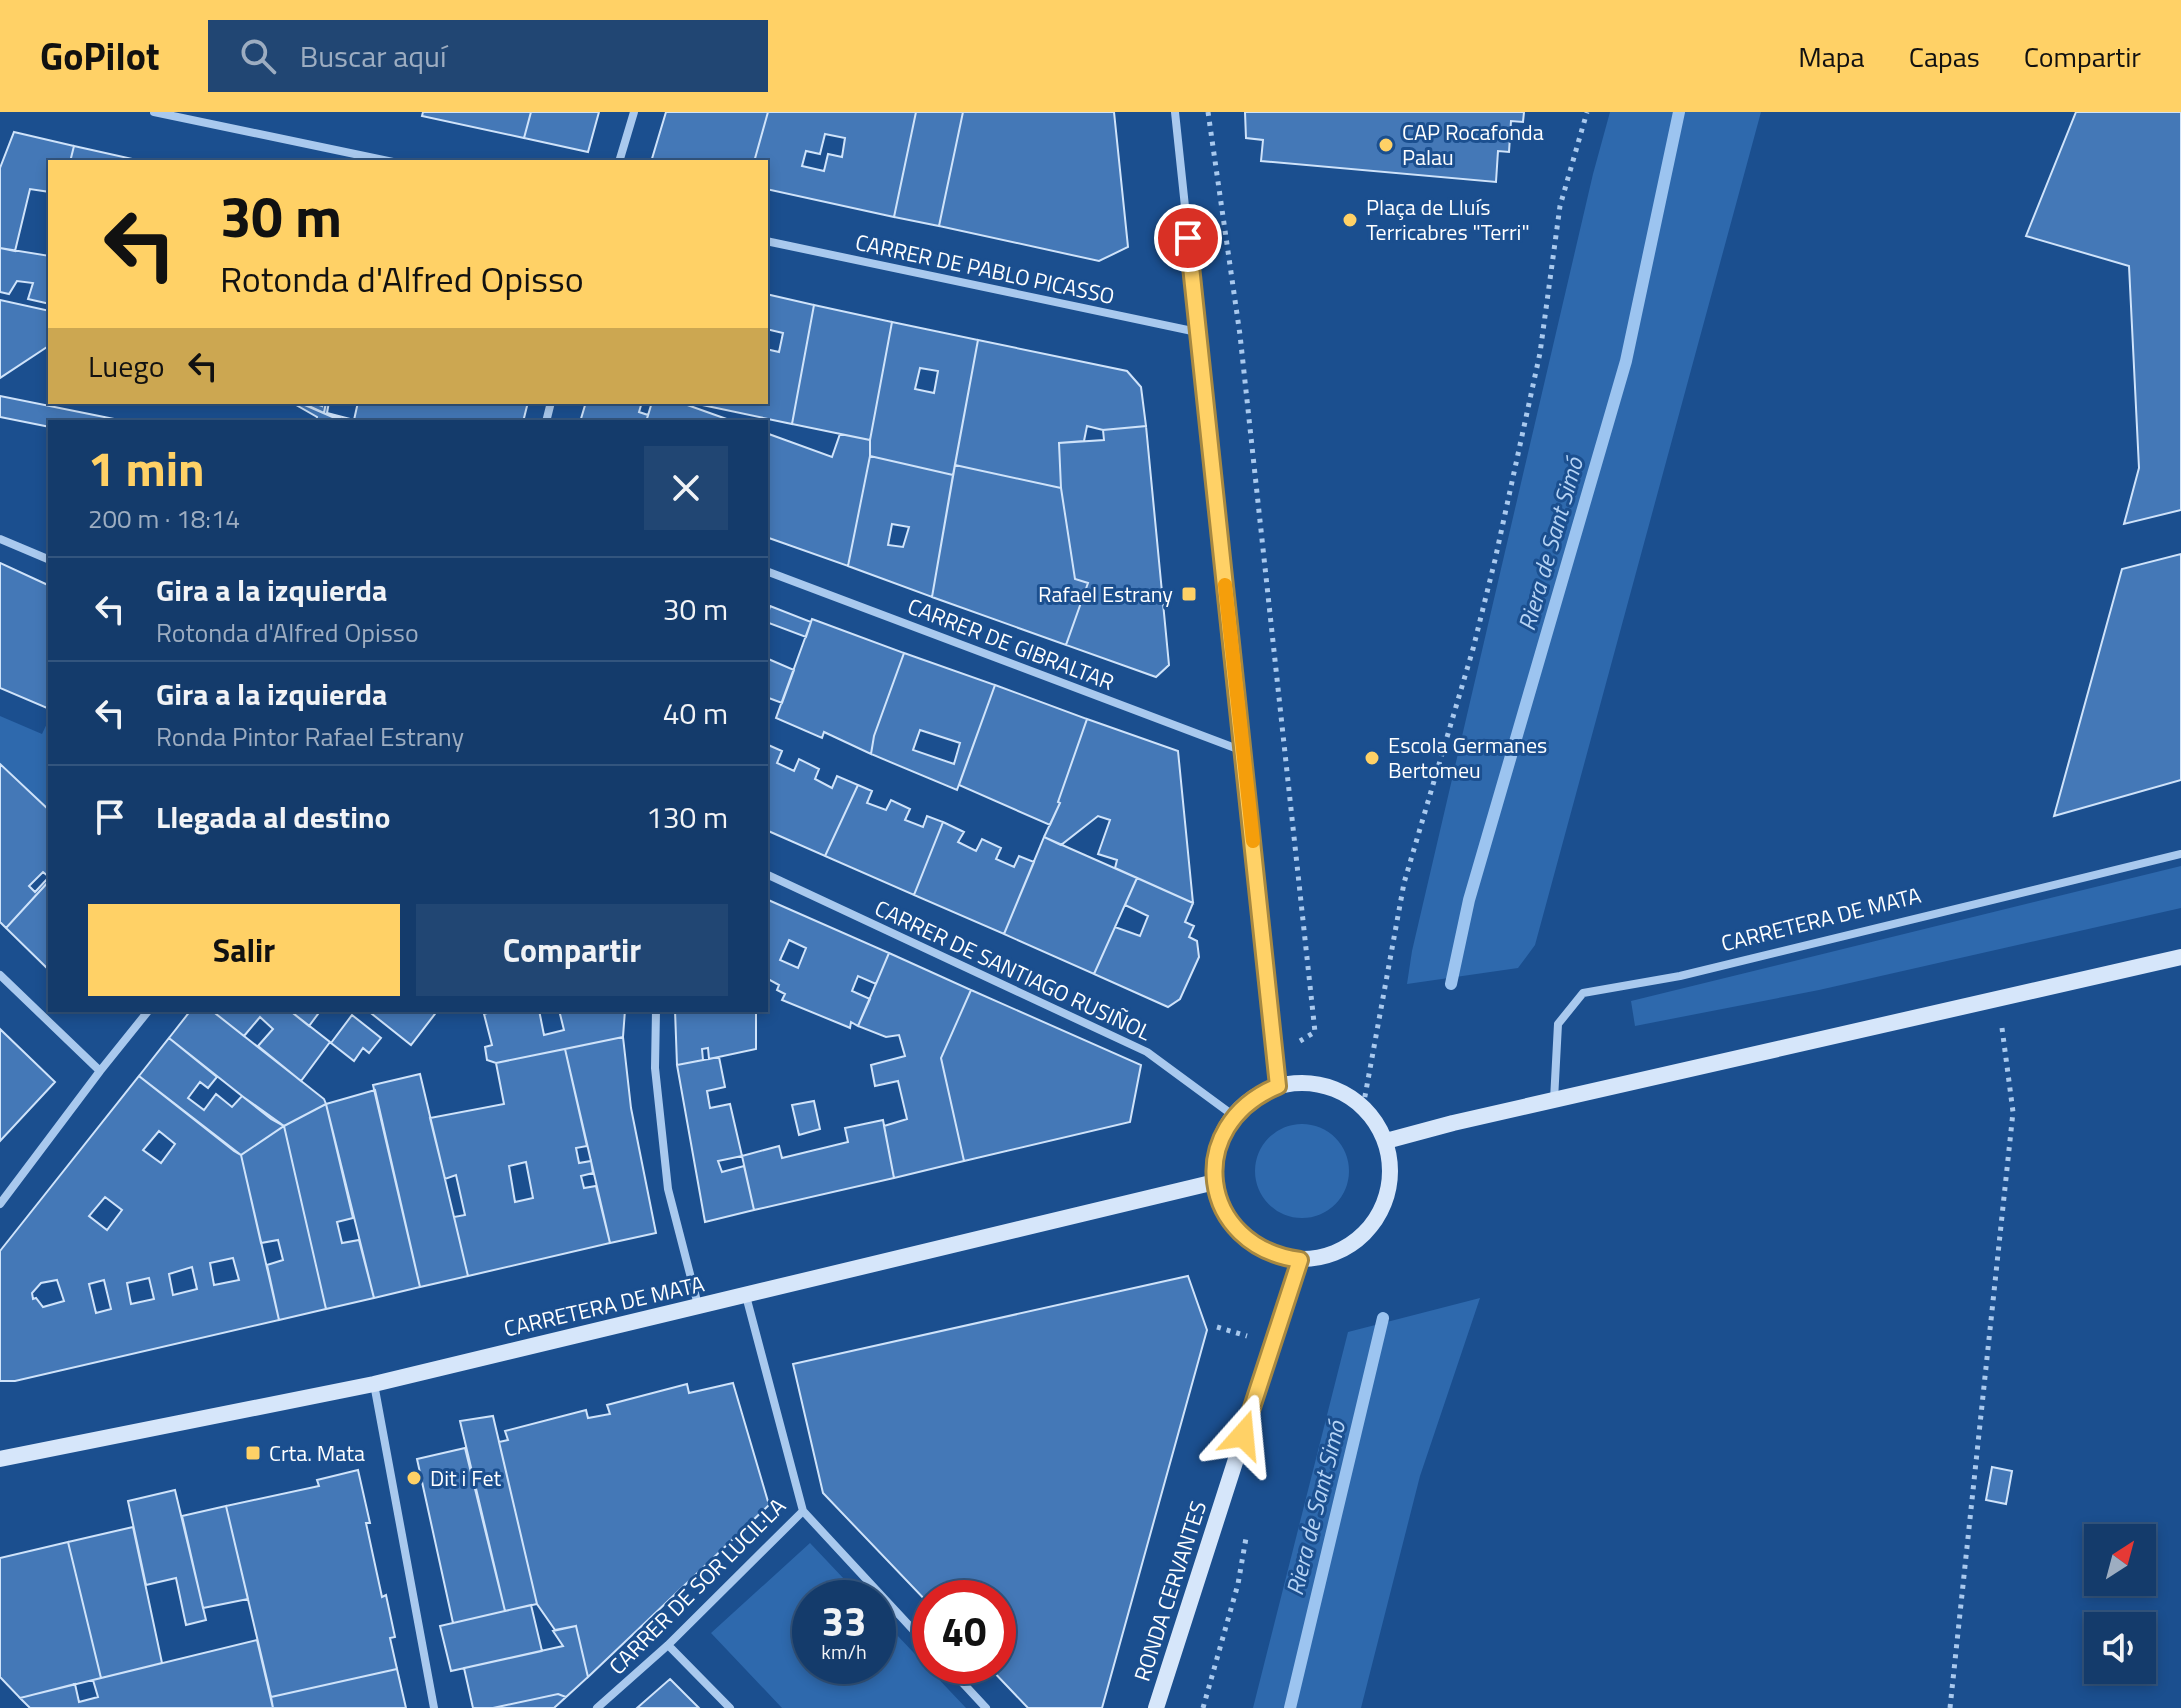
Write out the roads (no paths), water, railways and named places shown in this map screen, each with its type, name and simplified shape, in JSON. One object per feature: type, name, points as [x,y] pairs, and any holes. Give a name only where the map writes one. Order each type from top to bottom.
[{"type":"street","points":[[154,112],[383,160]]},
{"type":"street","points":[[620,160],[634,112]]},
{"type":"street","points":[[1175,112],[1278,1086]]},
{"type":"street","name":"CARRER DE PABLO PICASSO","points":[[768,241],[1197,332]]},
{"type":"street","points":[[0,539],[48,559]]},
{"type":"street","name":"CARRER DE GIBRALTAR","points":[[768,572],[1243,751]]},
{"type":"street","name":"CARRETERA DE MATA","points":[[1554,1100],[1558,1024],[1583,993],[1680,976],[2181,854]]},
{"type":"street","name":"CARRER DE SANTIAGO RUSIÑOL","points":[[768,875],[1147,1052],[1234,1116]]},
{"type":"street","points":[[1386,1141],[2181,957]]},
{"type":"street","points":[[0,975],[100,1071]]},
{"type":"street","points":[[0,1204],[147,1012]]},
{"type":"street","points":[[656,1012],[655,1068],[668,1189],[698,1305]]},
{"type":"street","points":[[1311,1083],[1340,1091],[1363,1107],[1381,1129],[1390,1157],[1388,1197],[1374,1222],[1348,1248],[1320,1258],[1300,1260],[1281,1257],[1259,1248],[1240,1234],[1219,1203],[1215,1182],[1217,1148],[1234,1116],[1253,1097],[1278,1086],[1311,1083]]},
{"type":"street","name":"CARRETERA DE MATA","points":[[0,1459],[374,1384],[1215,1182]]},
{"type":"street","name":"RONDA CERVANTES","points":[[1156,1708],[1300,1260]]},
{"type":"street","name":"CARRER DE SOR LUCIL·LA","points":[[597,1708],[668,1645],[803,1511],[746,1296]]},
{"type":"street","points":[[374,1384],[434,1708]]},
{"type":"street","points":[[803,1511],[912,1629]]},
{"type":"street","points":[[668,1645],[730,1708]]},
{"type":"street","points":[[964,1684],[986,1708]]},
{"type":"waterway","name":"Riera de Sant Simó","points":[[1451,984],[1469,900],[1626,361],[1679,112]]},
{"type":"waterway","name":"Riera de Sant Simó","points":[[1290,1708],[1383,1318]]},
{"type":"place","name":"CAP Rocafonda Palau","points":[[1386,145]]},
{"type":"place","name":"Plaça de Lluís Terricabres \"Terri\"","points":[[1350,220]]},
{"type":"place","name":"Rafael Estrany","points":[[1189,594]]},
{"type":"place","name":"Escola Germanes Bertomeu","points":[[1372,758]]},
{"type":"place","name":"Crta. Mata","points":[[253,1453]]},
{"type":"place","name":"Dit i Fet","points":[[414,1478]]}]
